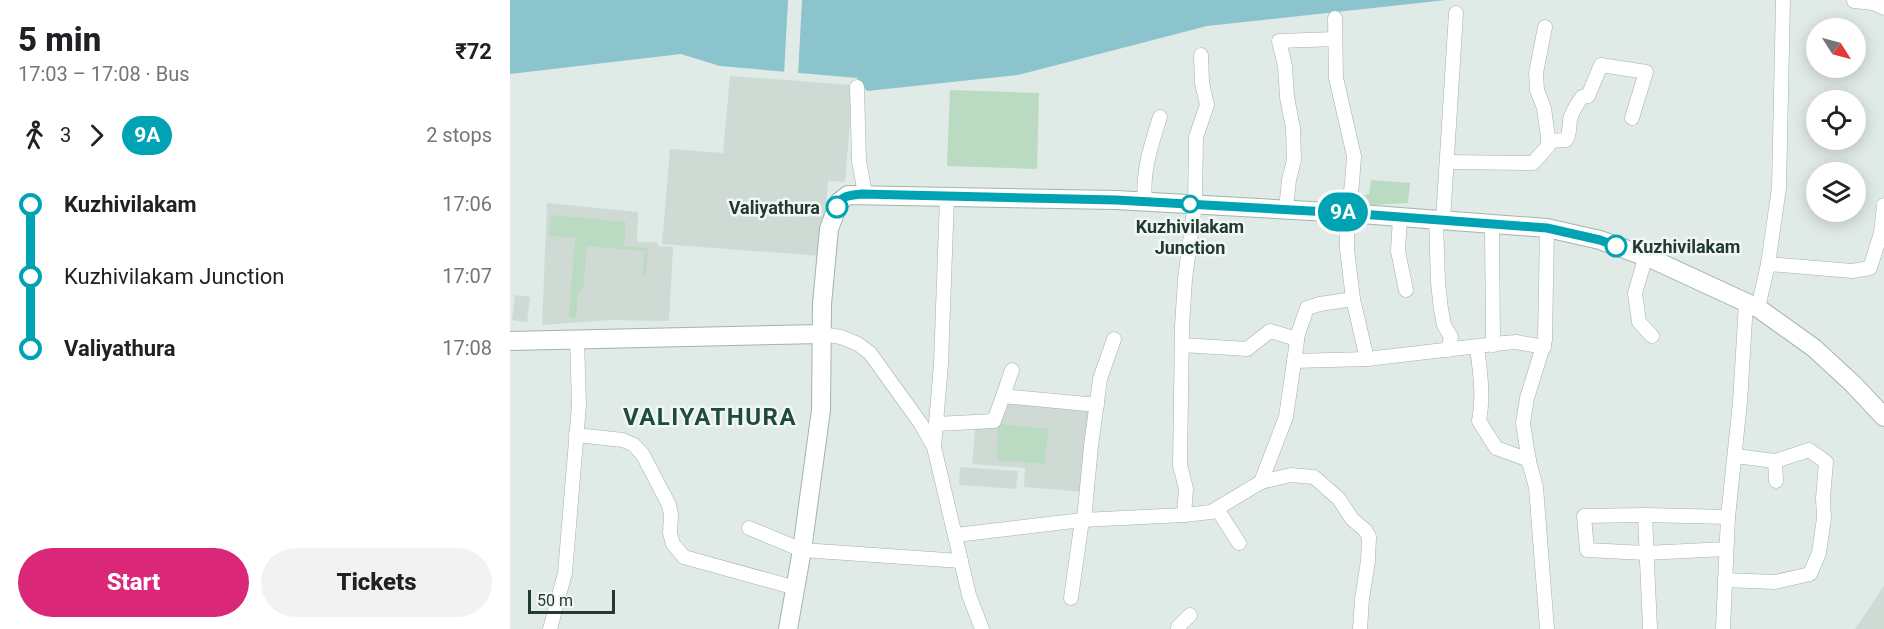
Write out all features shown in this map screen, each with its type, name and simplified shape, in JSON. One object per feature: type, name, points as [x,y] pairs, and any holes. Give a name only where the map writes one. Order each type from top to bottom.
[{"type":"main road","points":[[788,629],[802,550],[821,410],[821,334],[829,229],[838,202],[848,195],[1145,201],[1440,219],[1547,228],[1600,240],[1646,256],[1752,305],[1814,348],[1884,417]]},
{"type":"main road","points":[[510,341],[821,334]]},
{"type":"street","points":[[1724,629],[1728,517],[1752,305],[1768,264],[1779,188],[1783,0]]},
{"type":"street","points":[[1854,2],[1873,3],[1884,8]]},
{"type":"street","points":[[1448,350],[1451,337],[1444,325],[1438,284],[1440,219],[1447,162],[1456,13]]},
{"type":"street","points":[[1335,18],[1336,78],[1354,156],[1347,213],[1347,249],[1353,299],[1367,358]]},
{"type":"street","points":[[1447,162],[1533,163],[1549,145],[1544,108],[1537,90],[1536,73],[1545,27]]},
{"type":"street","points":[[1286,209],[1294,160],[1293,128],[1280,41],[1335,39]]},
{"type":"street","points":[[1184,515],[1186,489],[1180,465],[1182,345],[1185,279],[1195,204],[1197,137],[1207,105],[1202,82],[1201,55]]},
{"type":"street","points":[[1548,141],[1566,140],[1570,133],[1570,121],[1575,106],[1582,97],[1588,96],[1601,65],[1646,72],[1632,118]]},
{"type":"street","points":[[857,87],[859,161],[865,194]]},
{"type":"street","points":[[1145,201],[1143,183],[1160,117]]},
{"type":"street","points":[[934,447],[942,364],[946,197]]},
{"type":"street","points":[[1869,268],[1881,233],[1884,205]]},
{"type":"street","points":[[1400,217],[1398,252],[1406,290]]},
{"type":"street","points":[[1492,224],[1492,345]]},
{"type":"street","points":[[1547,228],[1544,347],[1527,398],[1523,423],[1536,487],[1547,629]]},
{"type":"street","points":[[1646,256],[1635,293],[1639,322],[1652,336]]},
{"type":"street","points":[[1768,264],[1852,271],[1884,268]]},
{"type":"street","points":[[1261,482],[1286,417],[1297,339],[1307,309],[1320,304],[1353,299]]},
{"type":"street","points":[[1182,345],[1247,350],[1270,331],[1297,339]]},
{"type":"street","points":[[821,334],[841,337],[858,344],[870,353],[915,415],[934,447],[969,595],[982,629]]},
{"type":"street","points":[[550,629],[565,573],[579,405],[577,339]]},
{"type":"street","points":[[1071,598],[1100,380],[1114,339]]},
{"type":"street","points":[[1294,361],[1367,358],[1516,342],[1544,347]]},
{"type":"street","points":[[1477,347],[1482,390],[1479,421],[1496,448],[1529,460]]},
{"type":"street","points":[[936,424],[994,421],[1012,370]]},
{"type":"street","points":[[1003,396],[1097,405]]},
{"type":"street","points":[[576,435],[623,440],[634,445],[643,455],[669,506],[670,533],[673,543],[684,557],[796,588]]},
{"type":"street","points":[[1725,580],[1774,582],[1810,574],[1819,553],[1824,518],[1826,462],[1809,450],[1775,461],[1735,456]]},
{"type":"street","points":[[1775,461],[1776,481]]},
{"type":"street","points":[[956,535],[1083,520],[1210,512],[1261,482],[1291,475],[1314,477],[1339,499],[1352,519],[1365,530],[1369,537],[1360,629]]},
{"type":"street","points":[[1217,509],[1239,543]]},
{"type":"street","points":[[1645,515],[1650,629]]},
{"type":"street","points":[[1726,549],[1646,553],[1587,550],[1584,516],[1728,517]]},
{"type":"street","points":[[749,528],[802,550],[961,561]]},
{"type":"street","points":[[1178,629],[1190,615]]},
{"type":"shaded area","points":[[730,76],[853,85],[845,182],[828,181],[822,256],[662,244],[670,149],[723,153]]},
{"type":"shaded area","points":[[547,203],[638,212],[637,242],[657,242],[658,246],[673,247],[669,321],[610,320],[542,325]]},
{"type":"shaded area","points":[[515,295],[530,297],[527,322],[512,320]]},
{"type":"shaded area","points":[[1008,401],[1093,408],[1086,492],[1024,487],[1025,468],[972,464],[976,421],[1007,410]]},
{"type":"shaded area","points":[[960,467],[1018,471],[1016,489],[959,485]]},
{"type":"shaded area","points":[[1884,586],[1884,629],[1855,629]]},
{"type":"green space","points":[[950,90],[1039,93],[1037,169],[947,166]]},
{"type":"green space","points":[[1371,180],[1410,183],[1408,203],[1359,206],[1360,196],[1369,194]]},
{"type":"green space","points":[[551,215],[626,222],[624,246],[648,248],[646,275],[643,275],[645,251],[587,246],[583,290],[578,293],[576,318],[569,317],[575,238],[549,236]]},
{"type":"green space","points":[[998,424],[1049,429],[1044,464],[997,460]]},
{"type":"water","points":[[510,0],[1446,0],[1207,26],[1018,75],[867,91],[857,78],[720,66],[681,54],[510,74]]},
{"type":"pier","points":[[788,0],[802,0],[798,76],[784,75]]},
{"type":"bus line","name":"9A","points":[[837,207],[838,202],[848,195],[862,194],[1116,200],[1347,213],[1547,228],[1616,246]]},
{"type":"place","name":"Kuzhivilakam Junction","points":[[1190,204]]},
{"type":"place","name":"Valiyathura","points":[[837,207]]},
{"type":"place","name":"Kuzhivilakam","points":[[1616,246]]},
{"type":"district","name":"VALIYATHURA","points":[[710,417]]}]
